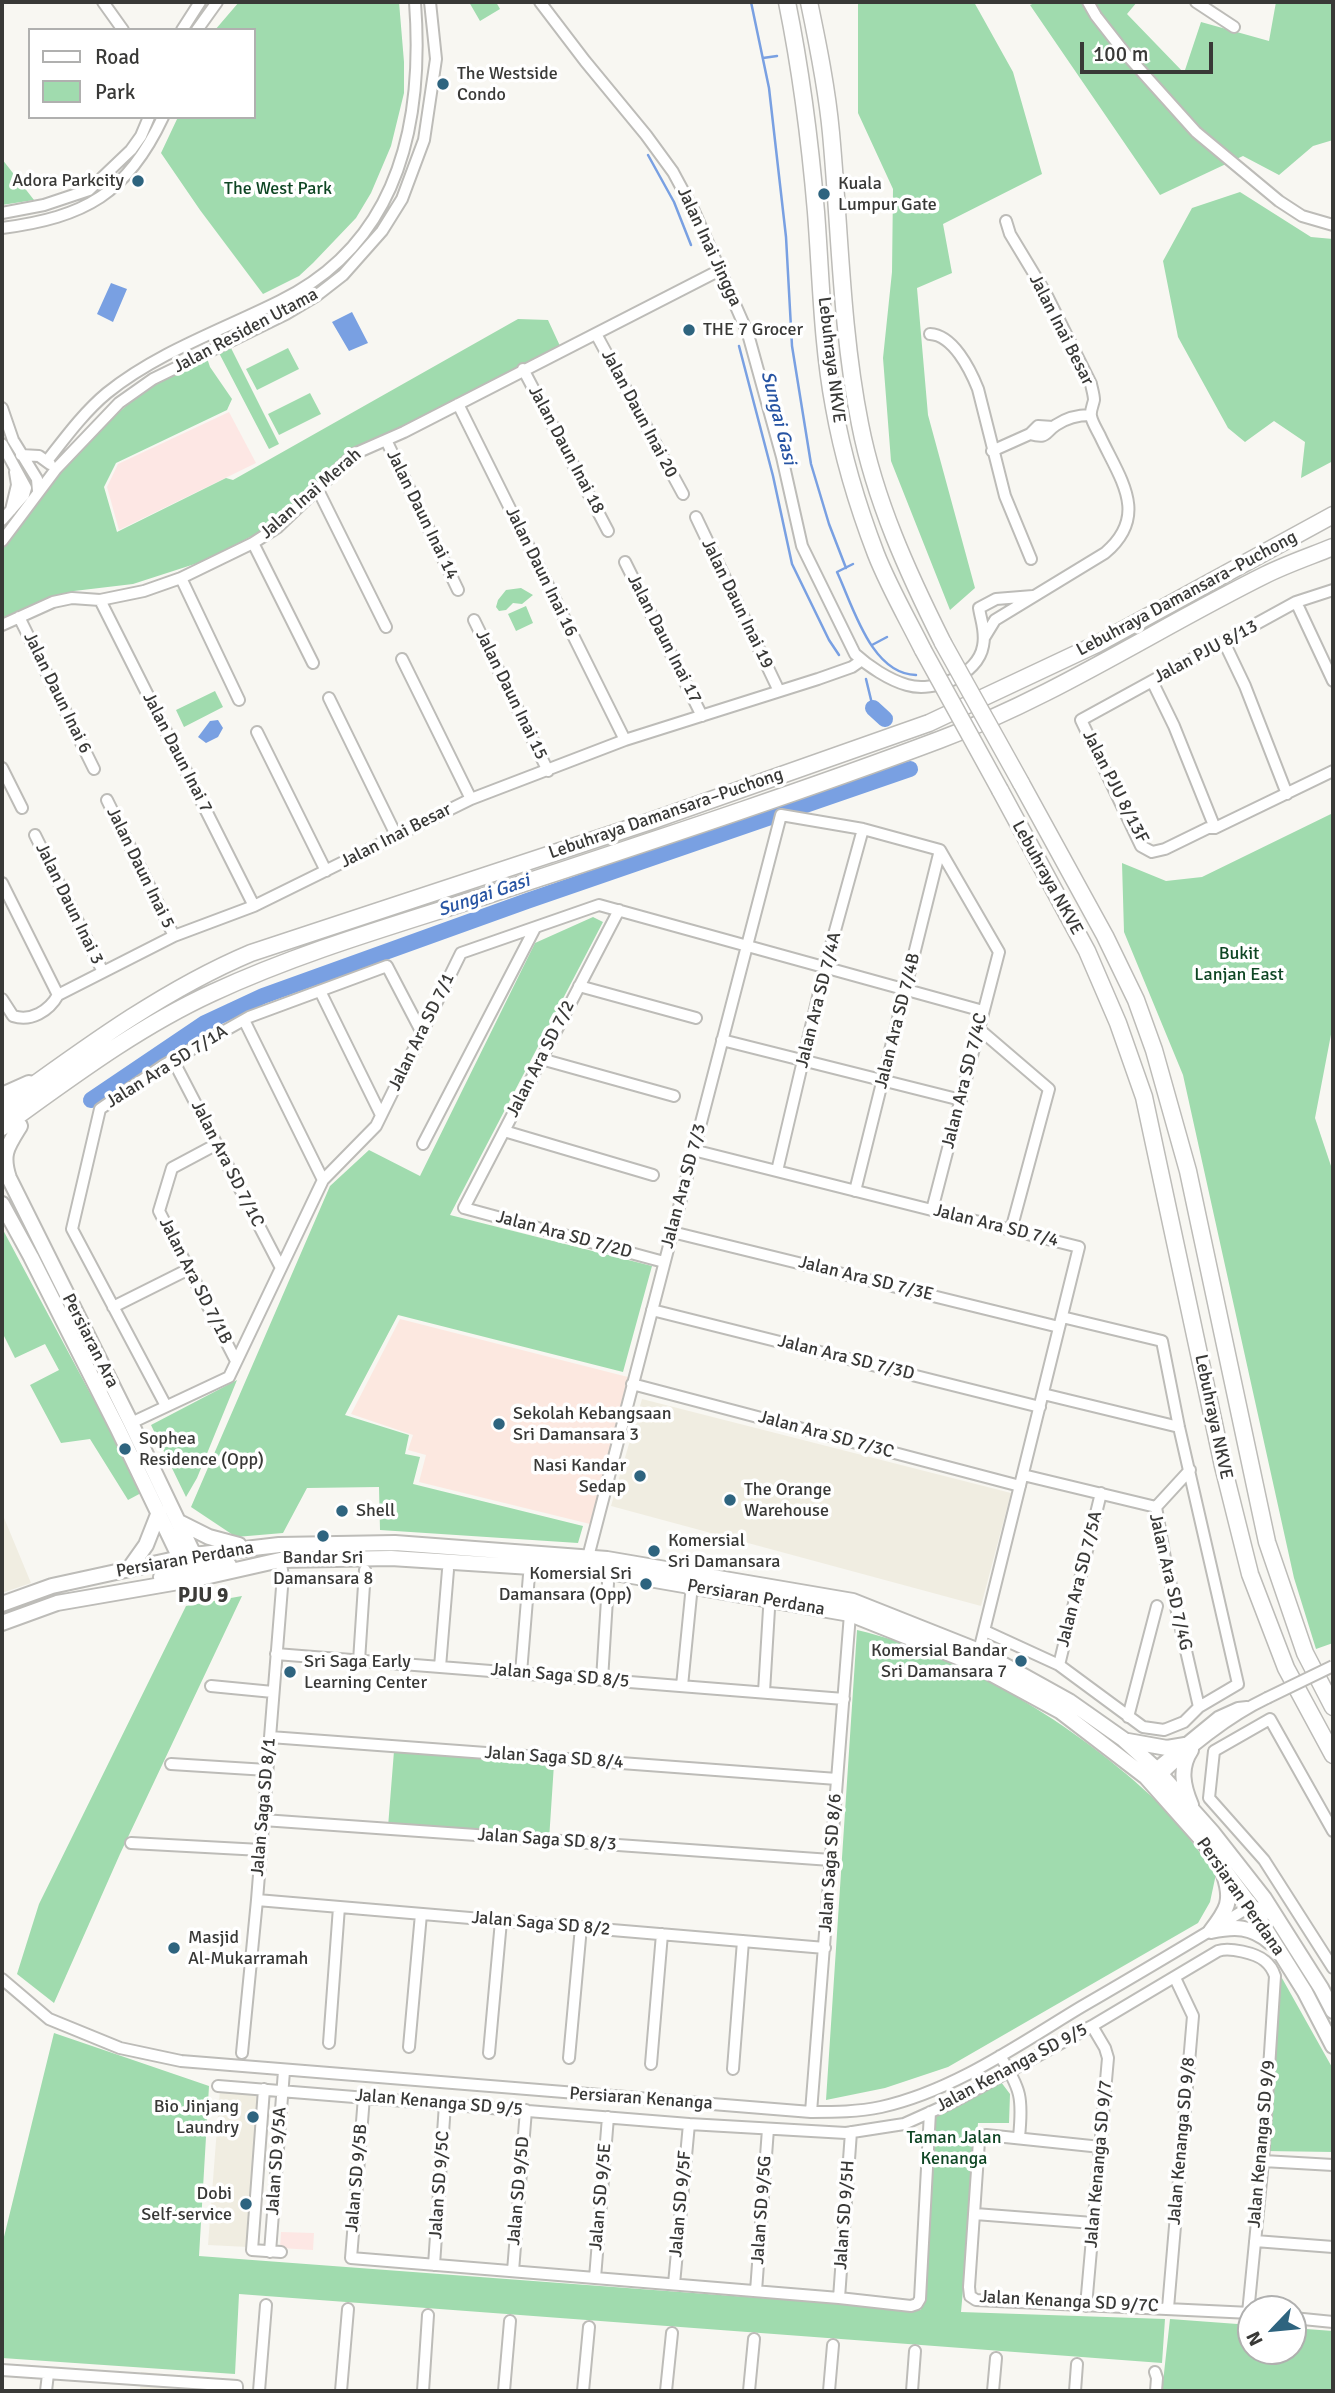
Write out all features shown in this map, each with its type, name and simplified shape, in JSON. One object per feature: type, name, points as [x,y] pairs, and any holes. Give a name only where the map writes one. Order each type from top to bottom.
[{"type":"highway","name":"Lebuhraya NKVE","points":[[786,2],[799,64],[809,135],[826,351],[834,407],[853,489],[882,567],[923,650],[1087,951],[1118,1024],[1139,1085],[1223,1466],[1250,1574],[1286,1668],[1333,1755]]},
{"type":"highway","name":"Lebuhraya NKVE","points":[[809,2],[822,65],[831,130],[848,332],[860,426],[875,484],[915,586],[943,643],[1105,936],[1136,1000],[1154,1050],[1188,1171],[1267,1542],[1305,1653],[1333,1707]]},
{"type":"highway","name":"Lebuhraya Damansara–Puchong","points":[[2,1108],[54,1070],[189,982],[218,967],[251,953],[651,821],[929,723],[1097,644],[1333,515]]},
{"type":"highway","name":"Lebuhraya Damansara–Puchong","points":[[115,1047],[180,1009],[267,969],[659,838],[985,722],[1043,695],[1267,574],[1333,547]]},
{"type":"highway","points":[[20,1126],[67,1091],[115,1047]]},
{"type":"highway","points":[[2,1127],[115,1047]]},
{"type":"main road","points":[[2,1095],[54,1070]]},
{"type":"main road","points":[[2,1140],[20,1126]]},
{"type":"main road","name":"Persiaran Ara","points":[[20,1126],[8,1146],[5,1164],[65,1308],[159,1512],[188,1559]]},
{"type":"main road","name":"Persiaran Ara","points":[[2,1204],[131,1423],[179,1522],[188,1559]]},
{"type":"main road","points":[[129,1569],[146,1545],[159,1512]]},
{"type":"main road","points":[[179,1522],[209,1537],[255,1548]]},
{"type":"main road","name":"Persiaran Perdana","points":[[2,1604],[52,1586],[129,1569],[255,1548],[279,1545],[395,1543],[607,1559],[853,1601],[979,1651],[1069,1701],[1123,1739],[1251,1906],[1305,1992],[1333,2046]]},
{"type":"main road","name":"Persiaran Perdana","points":[[2,1623],[57,1603],[196,1579],[280,1560],[391,1558],[526,1571],[608,1572],[850,1614],[970,1662],[1060,1711],[1154,1776],[1192,1810],[1248,1877],[1321,1988],[1333,2011]]},
{"type":"main road","points":[[526,1571],[550,1561],[577,1562],[587,1558],[598,1564],[633,1570],[659,1581]]},
{"type":"main road","points":[[82,1599],[130,1583],[177,1573],[188,1559],[280,1560]]},
{"type":"main road","points":[[1123,1739],[1167,1748],[1188,1748],[1183,1776],[1192,1810]]},
{"type":"main road","points":[[1211,1931],[1228,1902],[1229,1890],[1220,1865]]},
{"type":"main road","points":[[1211,1931],[1233,1926],[1243,1927],[1254,1930],[1277,1947]]},
{"type":"street","points":[[103,2],[122,28]]},
{"type":"street","points":[[183,28],[200,2]]},
{"type":"street","points":[[198,28],[217,2]]},
{"type":"street","name":"Jalan Residen Utama","points":[[47,461],[97,401],[117,385],[161,359],[281,301],[308,285],[330,269],[362,236],[395,181],[407,139],[416,71],[415,2]]},
{"type":"street","name":"Jalan Residen Utama","points":[[2,541],[34,501],[38,491],[119,403],[153,379],[275,320],[316,296],[343,275],[382,231],[402,200],[426,130],[436,59],[430,2]]},
{"type":"street","name":"Jalan Inai Jingga","points":[[540,2],[673,172],[694,211],[748,334],[782,457],[802,546],[850,647],[862,660],[900,682],[916,687],[927,686],[945,682],[966,672],[981,656],[984,638],[995,620]]},
{"type":"street","points":[[1088,2],[1125,53],[1196,132],[1279,201],[1302,216],[1333,225]]},
{"type":"street","points":[[1196,2],[1234,27]]},
{"type":"street","points":[[2,213],[44,205],[89,190],[131,150],[148,119]]},
{"type":"street","points":[[2,228],[70,212],[114,190],[140,160],[162,119]]},
{"type":"street","name":"Jalan Inai Besar","points":[[995,620],[1105,553],[1124,534],[1128,523],[1129,501],[1090,415],[1094,399],[1091,384],[1045,292],[1010,234],[1006,221]]},
{"type":"street","points":[[371,223],[382,231]]},
{"type":"street","name":"Jalan Inai Merah","points":[[2,625],[41,606],[64,599],[100,600],[144,591],[181,578],[254,543],[278,527],[318,490],[334,470],[354,454],[720,270]]},
{"type":"street","name":"Jalan Daun Inai 20","points":[[596,334],[683,494]]},
{"type":"street","points":[[930,334],[939,334],[948,341],[972,374],[978,388],[1004,496],[1031,559]]},
{"type":"street","name":"Jalan Daun Inai 18","points":[[523,369],[608,531]]},
{"type":"street","name":"Jalan Daun Inai 16","points":[[458,404],[625,740]]},
{"type":"street","points":[[2,408],[21,455],[37,480],[38,491],[26,488]]},
{"type":"street","points":[[992,451],[1030,434],[1049,434],[1053,427],[1074,417],[1090,415]]},
{"type":"street","name":"Jalan Daun Inai 14","points":[[386,440],[458,590]]},
{"type":"street","points":[[2,444],[26,488],[24,495],[2,520]]},
{"type":"street","points":[[21,455],[33,454],[57,469]]},
{"type":"street","points":[[11,510],[17,485],[14,467]]},
{"type":"street","points":[[318,490],[386,627]]},
{"type":"street","name":"Jalan Daun Inai 19","points":[[696,517],[779,691]]},
{"type":"street","points":[[254,543],[313,663]]},
{"type":"street","name":"Jalan Daun Inai 17","points":[[625,562],[702,716]]},
{"type":"street","points":[[181,578],[239,700]]},
{"type":"street","name":"Jalan PJU 8/13","points":[[1081,720],[1296,602],[1333,590]]},
{"type":"street","points":[[984,638],[979,608],[996,599],[1033,596]]},
{"type":"street","name":"Jalan Daun Inai 7","points":[[100,600],[254,906]]},
{"type":"street","points":[[1296,602],[1333,681]]},
{"type":"street","points":[[988,603],[995,620]]},
{"type":"street","name":"Jalan Daun Inai 6","points":[[19,617],[94,769]]},
{"type":"street","name":"Jalan Daun Inai 15","points":[[474,620],[548,771]]},
{"type":"street","points":[[1224,642],[1250,698],[1287,794]]},
{"type":"street","points":[[402,659],[471,799]]},
{"type":"street","name":"Jalan Inai Besar","points":[[2,999],[13,1016],[26,1019],[46,1011],[58,995],[174,936],[254,906],[471,799],[625,740],[852,667],[862,660]]},
{"type":"street","points":[[1152,681],[1174,726],[1215,828],[1333,771]]},
{"type":"street","points":[[329,698],[396,835]]},
{"type":"street","name":"Jalan PJU 8/13F","points":[[1081,720],[1140,846],[1158,852],[1208,828],[1215,828]]},
{"type":"street","points":[[257,732],[326,872]]},
{"type":"street","points":[[2,768],[22,808]]},
{"type":"street","name":"Jalan Daun Inai 5","points":[[107,800],[174,936]]},
{"type":"street","name":"Jalan Ara SD 7/3","points":[[587,1558],[781,815],[863,829]]},
{"type":"street","points":[[863,829],[940,850]]},
{"type":"street","name":"Jalan Ara SD 7/4A","points":[[777,1171],[825,967],[863,829]]},
{"type":"street","name":"Jalan Daun Inai 3","points":[[35,835],[103,972]]},
{"type":"street","name":"Jalan Ara SD 7/4C","points":[[932,1210],[999,952],[940,850]]},
{"type":"street","name":"Jalan Ara SD 7/4B","points":[[855,1191],[940,850]]},
{"type":"street","points":[[2,883],[58,995]]},
{"type":"street","name":"Jalan Ara SD 7/1","points":[[131,1423],[229,1377],[323,1180],[376,1126],[461,953],[599,905],[984,1010]]},
{"type":"street","name":"Jalan Ara SD 7/2","points":[[464,1208],[619,910]]},
{"type":"street","points":[[423,1144],[535,928]]},
{"type":"street","name":"Jalan Ara SD 7/1A","points":[[166,1406],[72,1229],[100,1109],[173,1060],[244,1020],[387,966],[422,1033]]},
{"type":"street","points":[[579,986],[696,1018]]},
{"type":"street","points":[[320,991],[381,1115]]},
{"type":"street","points":[[244,1020],[323,1180]]},
{"type":"street","points":[[979,1029],[1049,1089],[1011,1230]]},
{"type":"street","points":[[722,1040],[961,1100]]},
{"type":"street","points":[[541,1059],[674,1096]]},
{"type":"street","name":"Jalan Ara SD 7/1C","points":[[173,1060],[281,1268]]},
{"type":"street","points":[[504,1131],[653,1175]]},
{"type":"street","name":"Jalan Ara SD 7/1B","points":[[216,1144],[172,1168],[159,1211],[236,1362]]},
{"type":"street","name":"Jalan Ara SD 7/4","points":[[693,1150],[1079,1247],[979,1651]]},
{"type":"street","name":"Jalan Ara SD 7/2D","points":[[464,1208],[664,1262]]},
{"type":"street","name":"Jalan Ara SD 7/3E","points":[[672,1232],[1060,1322],[1162,1341],[1179,1427]]},
{"type":"street","points":[[113,1307],[189,1269]]},
{"type":"street","name":"Jalan Ara SD 7/3D","points":[[652,1310],[1040,1407]]},
{"type":"street","name":"Jalan Ara SD 7/3C","points":[[632,1384],[1022,1480]]},
{"type":"street","points":[[985,1631],[1059,1665],[1143,1727],[1164,1730],[1184,1722],[1199,1707],[1238,1684],[1179,1427],[1043,1394]]},
{"type":"street","points":[[1156,1507],[1190,1470]]},
{"type":"street","name":"Jalan Ara SD 7/4G","points":[[1022,1480],[1101,1493],[1156,1507],[1166,1564],[1199,1707]]},
{"type":"street","name":"Jalan Ara SD 7/5A","points":[[1059,1665],[1101,1493]]},
{"type":"street","name":"Jalan Saga SD 8/1","points":[[242,2053],[283,1575],[280,1560]]},
{"type":"street","points":[[359,1661],[365,1570]]},
{"type":"street","points":[[440,1667],[448,1570]]},
{"type":"street","points":[[522,1673],[526,1571]]},
{"type":"street","points":[[602,1680],[608,1583]]},
{"type":"street","points":[[682,1686],[691,1595]]},
{"type":"street","points":[[1128,1717],[1157,1606]]},
{"type":"street","points":[[764,1692],[769,1609]]},
{"type":"street","name":"Jalan Saga SD 8/6","points":[[811,2112],[850,1614]]},
{"type":"street","name":"Jalan Saga SD 8/5","points":[[276,1654],[844,1699]]},
{"type":"street","points":[[1154,1776],[1188,1748],[1250,1706],[1333,1666]]},
{"type":"street","points":[[211,1686],[273,1692]]},
{"type":"street","points":[[1333,1831],[1269,1719],[1214,1751],[1209,1798],[1264,1860],[1333,1968]]},
{"type":"street","name":"Jalan Saga SD 8/4","points":[[270,1737],[837,1779]]},
{"type":"street","points":[[171,1764],[267,1770]]},
{"type":"street","name":"Jalan Saga SD 8/3","points":[[263,1820],[831,1860]]},
{"type":"street","points":[[131,1843],[261,1850]]},
{"type":"street","points":[[1248,1877],[1254,1899],[1251,1906],[1261,1908],[1278,1921]]},
{"type":"street","name":"Jalan Saga SD 8/2","points":[[257,1900],[825,1948]]},
{"type":"street","name":"Persiaran Kenanga","points":[[2,1979],[49,2019],[108,2043],[181,2061],[811,2112],[855,2110],[911,2099],[942,2086],[1000,2056],[1251,1906]]},
{"type":"street","points":[[329,2043],[339,1907]]},
{"type":"street","points":[[409,2047],[421,1914]]},
{"type":"street","points":[[489,2053],[501,1921]]},
{"type":"street","points":[[569,2058],[581,1927]]},
{"type":"street","points":[[651,2064],[662,1934]]},
{"type":"street","points":[[733,2069],[743,1941]]},
{"type":"street","name":"Jalan Kenanga SD 9/5","points":[[218,2086],[689,2124],[851,2132],[904,2124],[930,2112],[1010,2072],[1218,1951],[1226,1949],[1260,1958],[1272,1969],[1275,1976]]},
{"type":"street","name":"Jalan Kenanga SD 9/9","points":[[1251,2295],[1275,1976]]},
{"type":"street","name":"Jalan Kenanga SD 9/8","points":[[1168,2308],[1193,2017],[1175,1978]]},
{"type":"street","name":"Jalan Kenanga SD 9/7","points":[[1086,2306],[1108,2058],[1092,2026]]},
{"type":"street","points":[[219,2065],[242,2053],[258,2069]]},
{"type":"street","points":[[1000,2056],[1019,2090],[1022,2102],[1019,2137]]},
{"type":"street","name":"Jalan SD 9/5A","points":[[264,2089],[252,2250],[276,2252],[284,2071]]},
{"type":"street","name":"Jalan SD 9/5B","points":[[364,2097],[351,2258],[434,2265]]},
{"type":"street","name":"Jalan SD 9/5C","points":[[434,2265],[445,2104]]},
{"type":"street","name":"Jalan SD 9/5D","points":[[513,2272],[526,2110]]},
{"type":"street","points":[[434,2265],[911,2306],[917,2304],[920,2299],[930,2112]]},
{"type":"street","name":"Jalan SD 9/5E","points":[[595,2278],[608,2117]]},
{"type":"street","name":"Jalan SD 9/5F","points":[[674,2284],[689,2124]]},
{"type":"street","name":"Jalan SD 9/5G","points":[[756,2291],[768,2129]]},
{"type":"street","name":"Jalan SD 9/5H","points":[[839,2298],[851,2132]]},
{"type":"street","points":[[1093,2223],[975,2214],[980,2139],[986,2135],[1019,2137],[1101,2147]]},
{"type":"street","points":[[1262,2161],[1333,2165]]},
{"type":"street","name":"Jalan Kenanga SD 9/7C","points":[[975,2214],[969,2292],[976,2300],[1237,2312]]},
{"type":"street","points":[[1255,2241],[1333,2247]]},
{"type":"street","points":[[259,2391],[267,2305]]},
{"type":"street","points":[[341,2391],[348,2309]]},
{"type":"street","points":[[422,2391],[428,2315]]},
{"type":"street","points":[[1307,2319],[1333,2322]]},
{"type":"street","points":[[504,2391],[509,2321]]},
{"type":"street","points":[[583,2391],[589,2327]]},
{"type":"street","points":[[666,2391],[672,2333]]},
{"type":"street","points":[[749,2391],[754,2339]]},
{"type":"street","points":[[829,2391],[833,2345]]},
{"type":"street","points":[[912,2391],[915,2351]]},
{"type":"street","points":[[993,2391],[996,2358]]},
{"type":"street","points":[[1075,2391],[1077,2364]]},
{"type":"street","points":[[2,2370],[128,2386],[237,2388]]},
{"type":"street","points":[[1155,2372],[1156,2391]]},
{"type":"street","points":[[46,2391],[48,2374]]},
{"type":"shaded area","points":[[229,412],[256,463],[119,530],[107,487],[118,464]]},
{"type":"shaded area","name":"Sekolah Kebangsaan Sri Damansara 3","points":[[400,1319],[628,1377],[590,1524],[419,1482],[426,1455],[408,1450],[413,1435],[351,1414]]},
{"type":"shaded area","points":[[642,1399],[1011,1493],[981,1606],[611,1506]]},
{"type":"shaded area","points":[[2,1513],[31,1583],[2,1593]]},
{"type":"shaded area","points":[[220,2089],[258,2093],[248,2247],[208,2245]]},
{"type":"shaded area","points":[[281,2232],[314,2233],[313,2250],[280,2248]]},
{"type":"shaded area","points":[[141,2372],[237,2380],[236,2391],[140,2391]]},
{"type":"green space","name":"The West Park","points":[[239,2],[399,2],[404,93],[391,146],[371,193],[356,218],[313,263],[299,276],[263,294],[161,153],[177,119],[256,119],[256,28],[217,28]]},
{"type":"green space","points":[[469,2],[496,2],[500,9],[480,21]]},
{"type":"green space","points":[[858,2],[974,2],[1013,72],[1042,174],[943,224],[952,273],[917,288],[928,415],[975,588],[950,610],[891,461],[883,358],[892,272],[893,189],[858,113]]},
{"type":"green space","points":[[1037,2],[1137,2],[1127,14],[1184,73],[1201,22],[1269,41],[1276,2],[1333,2],[1333,140],[1313,146],[1279,175],[1243,156],[1160,195],[1030,5]]},
{"type":"green space","points":[[2,159],[34,200],[2,205]]},
{"type":"green space","points":[[1240,192],[1311,237],[1333,239],[1333,461],[1301,478],[1305,442],[1274,421],[1245,442],[1228,428],[1178,337],[1163,261],[1192,208]]},
{"type":"green space","points":[[518,319],[548,320],[560,346],[391,435],[355,447],[268,528],[201,562],[133,584],[74,591],[32,605],[2,619],[2,547],[59,471],[113,417],[150,386],[230,346],[279,444],[269,449],[219,353],[207,358],[210,367],[232,399],[227,410],[116,463],[104,487],[117,532],[226,478],[233,480]]},
{"type":"green space","points":[[288,348],[299,369],[257,390],[246,369]]},
{"type":"green space","points":[[310,393],[321,414],[279,435],[268,414]]},
{"type":"green space","points":[[521,588],[533,595],[522,604],[513,603],[506,610],[499,611],[496,607],[498,600],[506,590]]},
{"type":"green space","points":[[526,606],[533,623],[516,631],[508,614]]},
{"type":"green space","points":[[215,691],[223,707],[184,727],[176,710]]},
{"type":"green space","name":"Bukit Lanjan East","points":[[1333,813],[1333,1024],[1315,1118],[1333,1180],[1333,1643],[1316,1649],[1294,1578],[1183,1075],[1124,932],[1122,863],[1166,881],[1202,877]]},
{"type":"green space","points":[[593,917],[603,922],[450,1215],[652,1266],[623,1372],[398,1315],[345,1415],[409,1435],[405,1454],[420,1457],[413,1484],[583,1526],[578,1543],[380,1530],[379,1487],[307,1488],[283,1533],[236,1537],[191,1507],[330,1186],[369,1150],[420,1176],[535,943]]},
{"type":"green space","points":[[2,1228],[143,1492],[128,1500],[90,1439],[61,1443],[30,1385],[59,1370],[45,1344],[15,1358],[2,1332]]},
{"type":"green space","points":[[237,1380],[197,1478],[186,1497],[151,1425]]},
{"type":"green space","points":[[242,1596],[120,1854],[54,2003],[17,1974],[39,1904],[186,1606]]},
{"type":"green space","points":[[857,1630],[941,1658],[982,1678],[1063,1726],[1100,1753],[1167,1811],[1216,1874],[1210,1902],[1198,1923],[948,2067],[885,2088],[826,2100]]},
{"type":"green space","points":[[394,1751],[554,1764],[549,1840],[388,1827]]},
{"type":"green space","points":[[1278,1971],[1333,2069],[1333,2152],[1265,2151]]},
{"type":"green space","name":"Taman Jalan Kenanga","points":[[54,2033],[209,2086],[199,2256],[921,2310],[935,2116],[1001,2082],[1010,2094],[1009,2123],[978,2123],[961,2312],[1165,2319],[1162,2363],[239,2294],[235,2374],[2,2358],[2,2245]]},
{"type":"green space","points":[[1170,2319],[1237,2324],[1237,2365],[1307,2365],[1307,2329],[1333,2331],[1333,2391],[1162,2391]]},
{"type":"water","points":[[111,283],[127,289],[113,322],[97,314]]},
{"type":"water","points":[[352,312],[368,343],[349,351],[332,322]]},
{"type":"water","points":[[218,720],[223,728],[218,737],[206,743],[198,737],[210,721]]},
{"type":"waterway","points":[[751,2],[769,88],[786,237],[792,346],[811,464],[846,568]]},
{"type":"waterway","points":[[763,58],[777,56]]},
{"type":"waterway","name":"Sungai Gasi","points":[[648,155],[674,202],[691,245]]},
{"type":"waterway","name":"Sungai Gasi","points":[[739,346],[773,476],[792,564],[839,655]]},
{"type":"waterway","points":[[853,564],[837,572],[866,636],[875,651],[887,663],[900,672],[916,675]]},
{"type":"waterway","points":[[872,645],[887,637]]},
{"type":"waterway","name":"Sungai Gasi","points":[[866,679],[873,708]]},
{"type":"waterway","name":"Sungai Gasi","points":[[873,708],[885,719]]},
{"type":"waterway","name":"Sungai Gasi","points":[[91,1100],[205,1023],[263,996],[527,901],[910,769]]},
{"type":"place","name":"The Westside Condo","points":[[443,84]]},
{"type":"place","name":"Adora Parkcity","points":[[138,181]]},
{"type":"place","name":"Kuala Lumpur Gate","points":[[824,194]]},
{"type":"place","name":"THE 7 Grocer","points":[[689,330]]},
{"type":"place","name":"Sekolah Kebangsaan Sri Damansara 3","points":[[499,1424]]},
{"type":"place","name":"Sophea Residence (Opp)","points":[[125,1449]]},
{"type":"place","name":"Nasi Kandar Sedap","points":[[640,1476]]},
{"type":"place","name":"The Orange Warehouse","points":[[730,1500]]},
{"type":"place","name":"Shell","points":[[342,1511]]},
{"type":"place","name":"Bandar Sri Damansara 8","points":[[323,1536]]},
{"type":"place","name":"Komersial Sri Damansara","points":[[654,1551]]},
{"type":"place","name":"Komersial Sri Damansara (Opp)","points":[[646,1584]]},
{"type":"place","name":"Komersial Bandar Sri Damansara 7","points":[[1021,1661]]},
{"type":"place","name":"Sri Saga Early Learning Center","points":[[290,1672]]},
{"type":"place","name":"Masjid Al-Mukarramah","points":[[174,1948]]},
{"type":"place","name":"Bio Jinjang Laundry","points":[[253,2117]]},
{"type":"place","name":"Dobi Self-service","points":[[246,2204]]},
{"type":"district","name":"PJU 9","points":[[203,1596]]}]
